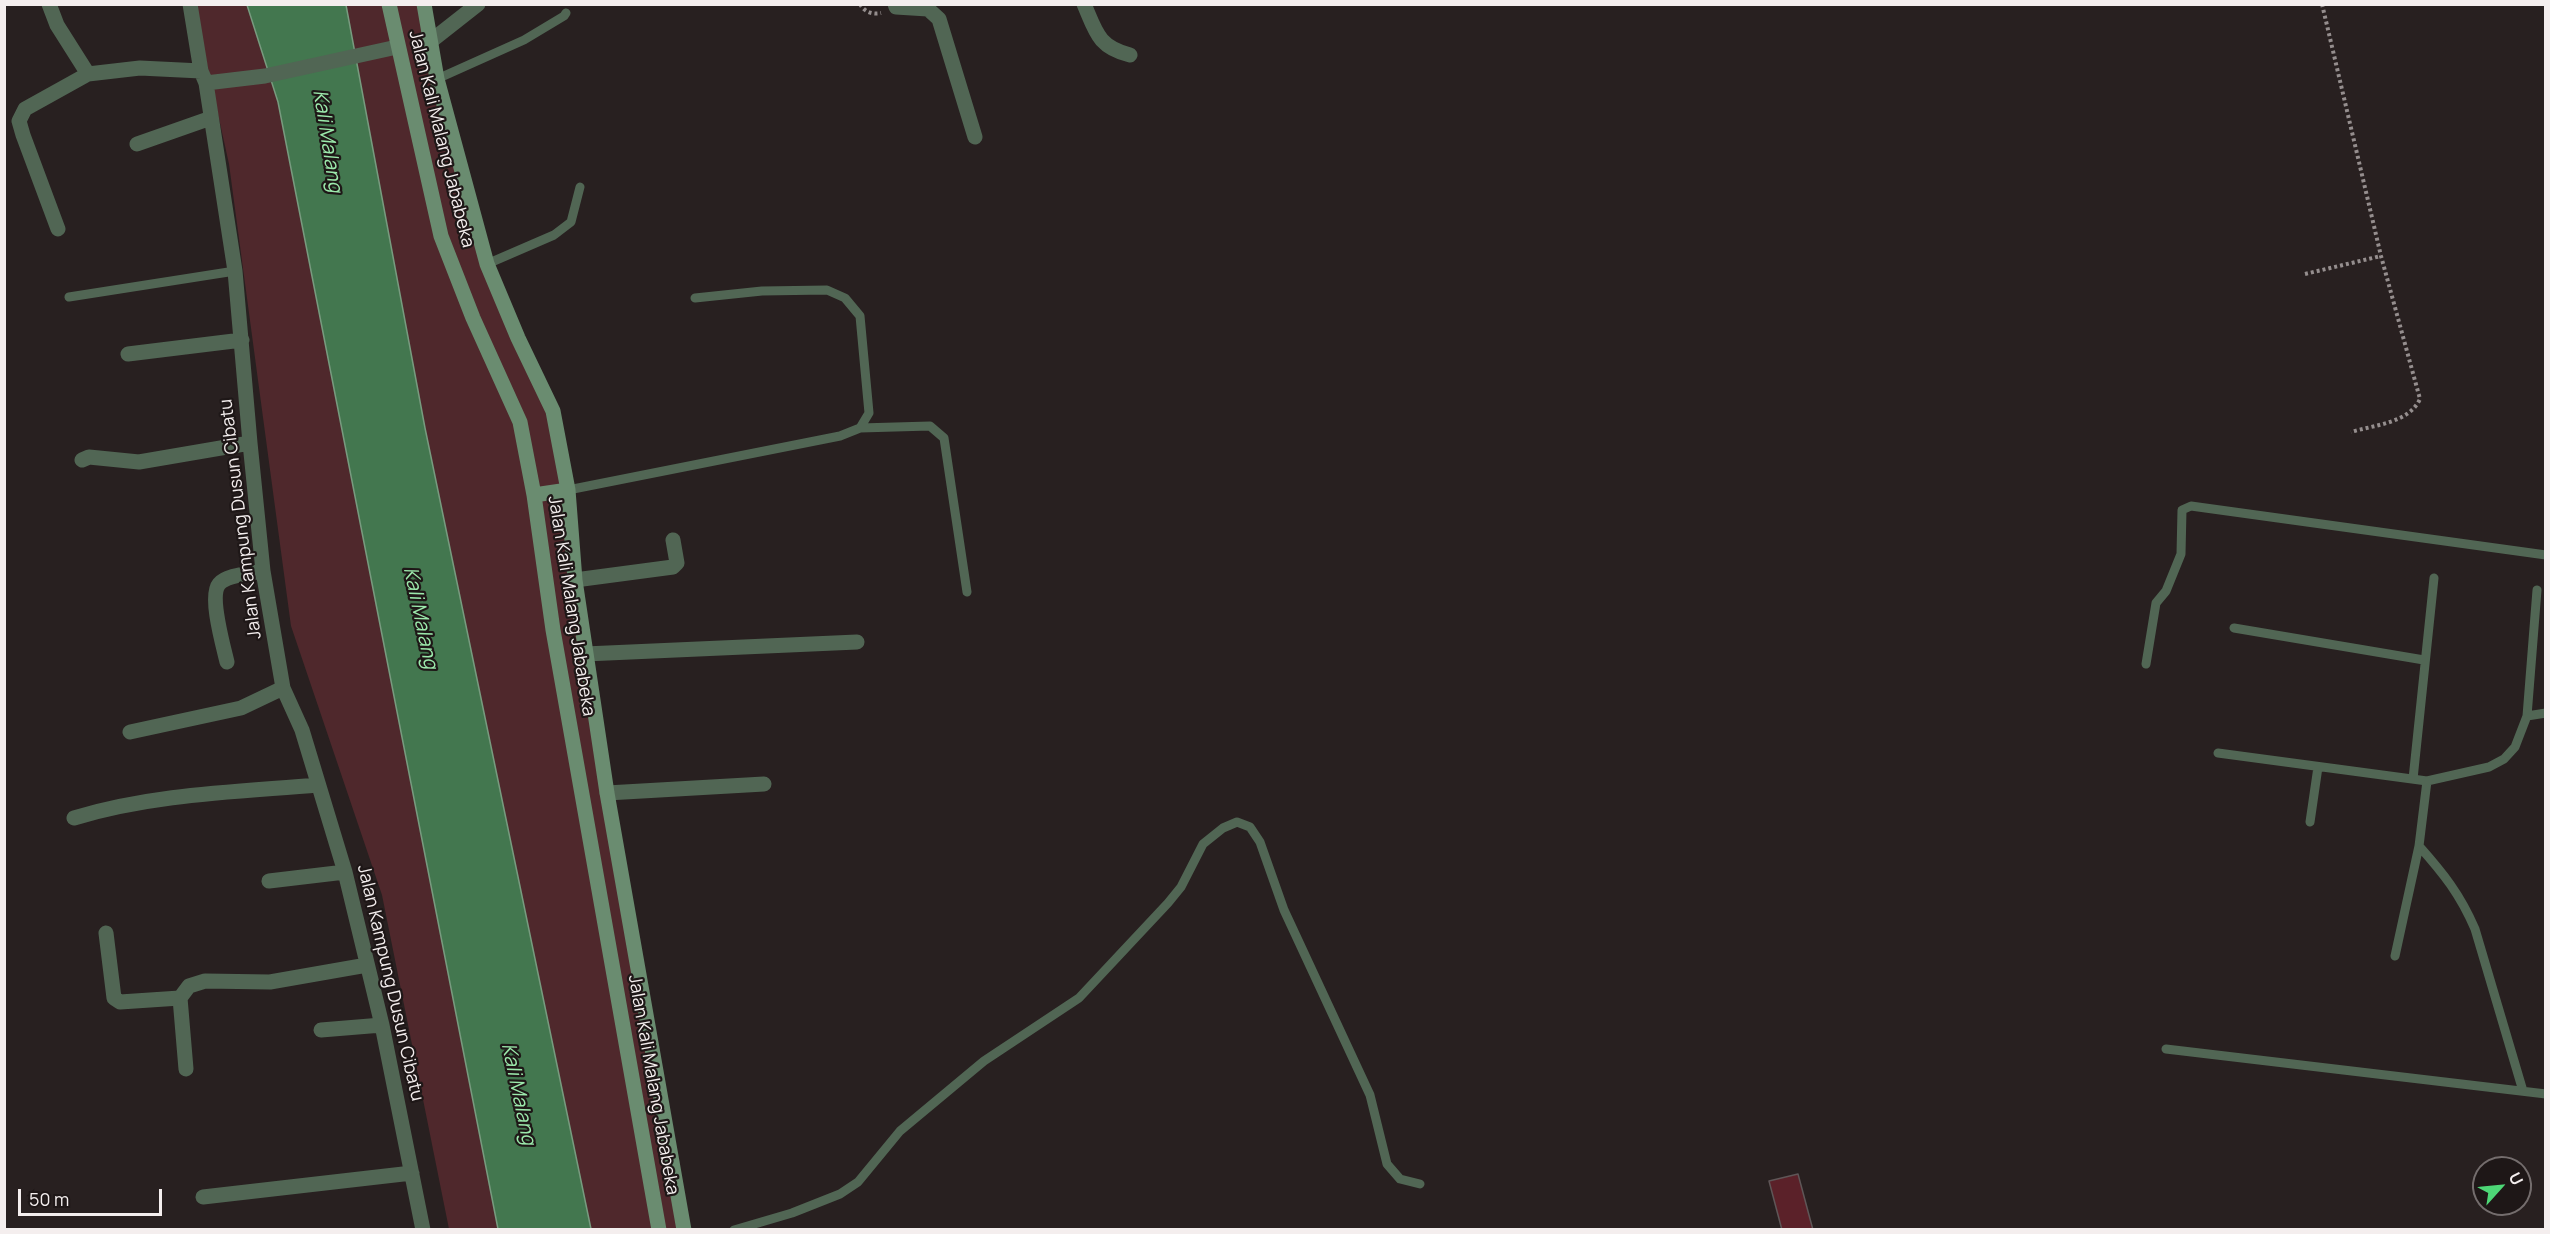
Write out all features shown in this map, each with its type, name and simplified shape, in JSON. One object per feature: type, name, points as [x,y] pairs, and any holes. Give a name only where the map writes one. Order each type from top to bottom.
[{"type":"main road","name":"Jalan Kali Malang Jababeka","points":[[389,4],[441,236],[473,318],[520,422],[534,495],[555,641],[658,1230]]},
{"type":"main road","name":"Jalan Kali Malang Jababeka","points":[[424,4],[437,78],[487,264],[518,338],[553,411],[568,490],[575,580],[607,793],[684,1230]]},
{"type":"main road","points":[[534,495],[568,490]]},
{"type":"street","points":[[49,4],[57,25],[88,74]]},
{"type":"street","name":"Jalan Kampung Dusun Cibatu","points":[[189,4],[204,77],[235,271],[263,571],[284,688],[302,730],[345,872],[382,1026],[423,1230]]},
{"type":"street","points":[[431,41],[478,4]]},
{"type":"street","points":[[1084,4],[1096,34],[1105,45],[1112,51],[1130,55]]},
{"type":"street","points":[[896,6],[928,9],[939,20],[975,137]]},
{"type":"street","points":[[58,229],[19,121],[25,109],[88,74],[140,68],[204,77],[265,76],[397,47]]},
{"type":"street","points":[[137,144],[211,118]]},
{"type":"street","points":[[128,354],[242,340]]},
{"type":"street","points":[[82,460],[89,457],[139,462],[250,444]]},
{"type":"street","points":[[575,580],[673,567],[677,563],[672,540]]},
{"type":"street","points":[[226,662],[214,594],[219,583],[229,578],[263,571]]},
{"type":"street","points":[[585,654],[857,642]]},
{"type":"street","points":[[130,732],[241,708],[284,688]]},
{"type":"street","points":[[607,793],[764,784]]},
{"type":"street","points":[[74,818],[109,808],[167,798],[318,785]]},
{"type":"street","points":[[268,881],[345,872]]},
{"type":"street","points":[[106,933],[114,998],[120,1002],[180,998]]},
{"type":"street","points":[[186,1069],[180,998],[189,986],[205,981],[270,982],[367,965]]},
{"type":"street","points":[[321,1030],[382,1026]]},
{"type":"street","points":[[203,1197],[412,1173]]},
{"type":"lane","points":[[437,78],[524,40],[564,16],[566,12]]},
{"type":"lane","points":[[487,264],[554,235],[571,222],[580,188]]},
{"type":"lane","points":[[69,297],[235,271]]},
{"type":"lane","points":[[695,298],[762,291],[827,290],[846,298],[860,316],[869,413],[860,428]]},
{"type":"lane","points":[[568,490],[840,436],[860,428],[930,426],[944,438],[967,592]]},
{"type":"lane","points":[[2146,664],[2156,603],[2166,591],[2181,554],[2182,510],[2191,506],[2546,555]]},
{"type":"lane","points":[[2413,779],[2434,578]]},
{"type":"lane","points":[[2218,753],[2427,781],[2489,767],[2504,759],[2515,747],[2526,716],[2537,590]]},
{"type":"lane","points":[[2234,628],[2424,660]]},
{"type":"lane","points":[[2526,716],[2546,712]]},
{"type":"lane","points":[[2310,822],[2318,767]]},
{"type":"lane","points":[[2395,956],[2419,846],[2427,781]]},
{"type":"lane","points":[[734,1230],[792,1213],[840,1194],[858,1182],[900,1131],[984,1061],[1079,998],[1181,887],[1203,844],[1223,828],[1237,822],[1250,827],[1260,842],[1284,910],[1370,1095],[1387,1164],[1400,1179],[1420,1184]]},
{"type":"lane","points":[[2419,846],[2452,884],[2475,929],[2523,1091]]},
{"type":"lane","points":[[2166,1048],[2546,1094]]},
{"type":"path","points":[[860,4],[862,9],[879,14],[896,6]]},
{"type":"path","points":[[2322,4],[2380,256],[2420,399],[2415,409],[2408,415],[2351,432]]},
{"type":"path","points":[[2305,274],[2380,256]]},
{"type":"shaded area","points":[[194,5],[247,5],[278,102],[498,1229],[449,1229],[382,895],[291,626],[229,164]]},
{"type":"shaded area","points":[[346,5],[424,5],[487,264],[553,411],[575,580],[684,1229],[591,1229],[425,428]]},
{"type":"water","name":"Kali Malang","points":[[247,5],[346,5],[425,428],[591,1229],[498,1229],[278,102]]},
{"type":"building","points":[[1798,1174],[1813,1230],[1782,1230],[1769,1181]]}]
